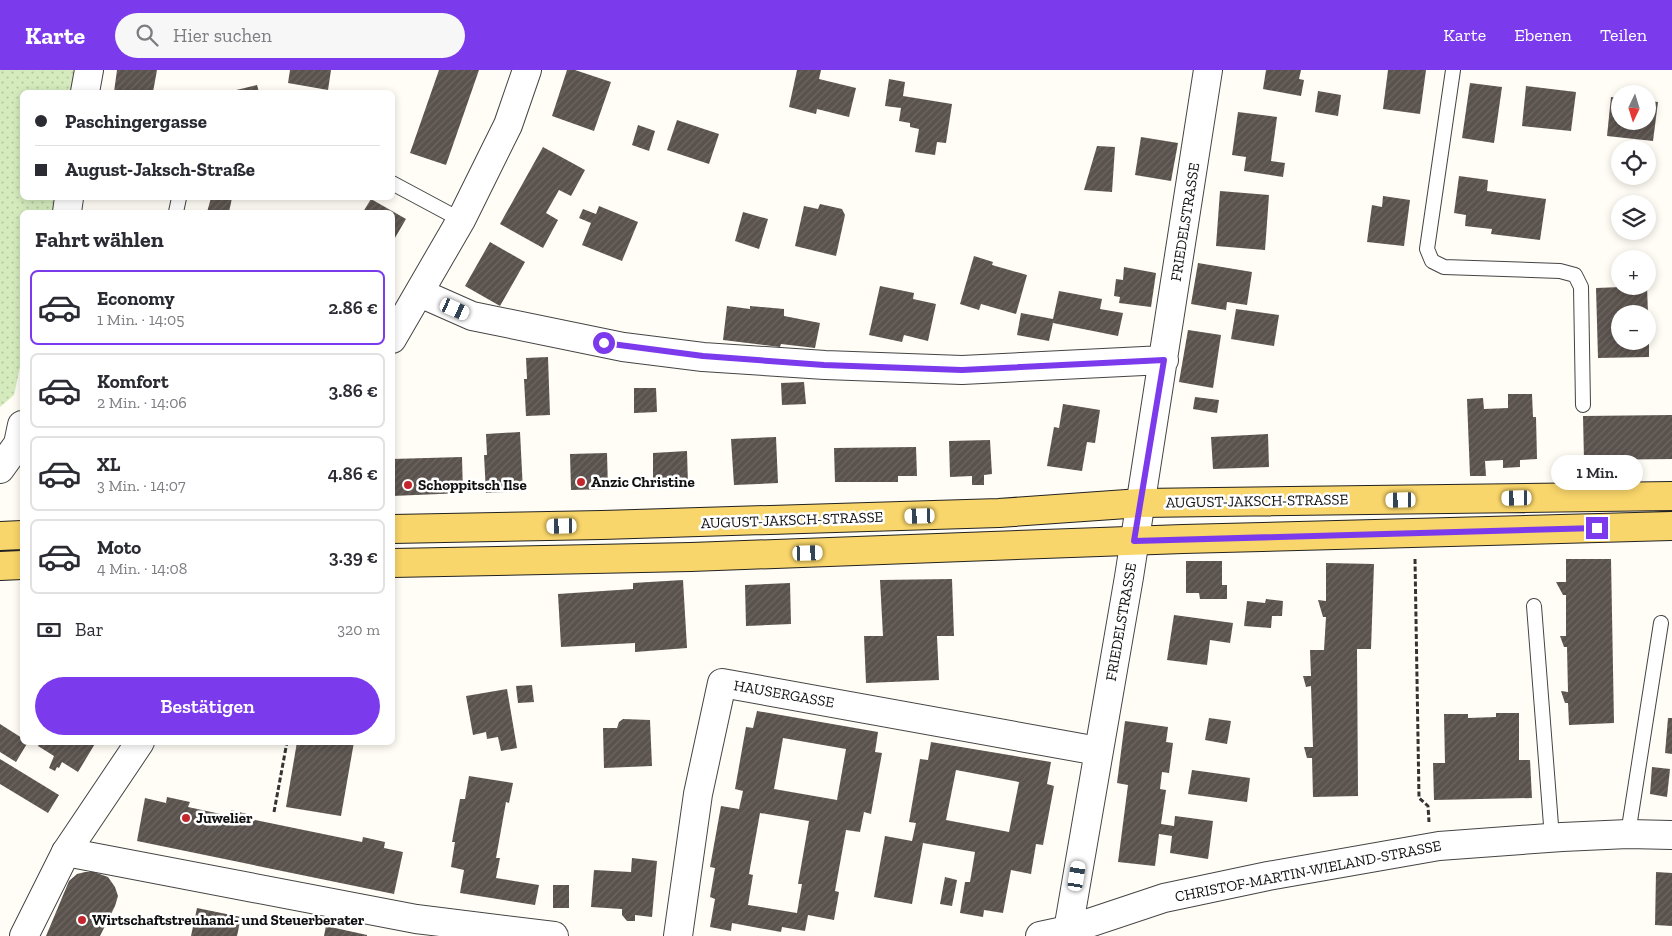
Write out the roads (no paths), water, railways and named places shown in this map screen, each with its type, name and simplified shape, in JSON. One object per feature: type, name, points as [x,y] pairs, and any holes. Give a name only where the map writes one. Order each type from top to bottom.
[{"type":"main road","name":"AUGUST-JAKSCH-STRASSE","points":[[395,529],[999,514],[1141,503],[1672,496]]},
{"type":"main road","points":[[395,516],[425,528]]},
{"type":"main road","points":[[395,563],[691,558],[1134,541],[1672,526]]},
{"type":"main road","points":[[0,536],[20,535]]},
{"type":"main road","points":[[0,566],[20,566]]},
{"type":"street","points":[[85,90],[89,70]]},
{"type":"street","points":[[395,334],[460,220],[508,125],[527,70]]},
{"type":"street","name":"FRIEDELSTRASSE","points":[[1068,933],[1141,503],[1208,70]]},
{"type":"street","points":[[420,293],[472,316],[623,347],[703,356],[824,365],[962,370],[1164,360]]},
{"type":"street","points":[[0,469],[18,444],[20,434]]},
{"type":"street","name":"HAUSERGASSE","points":[[678,936],[698,794],[722,683],[1098,751]]},
{"type":"street","points":[[24,936],[66,852],[138,745]]},
{"type":"street","name":"CHRISTOF-MARTIN-WIELAND-STRASSE","points":[[1040,936],[1068,933],[1164,898],[1268,876],[1430,847],[1628,834],[1672,835]]},
{"type":"street","points":[[66,852],[416,919],[554,936]]},
{"type":"lane","points":[[1453,70],[1427,249],[1432,261],[1444,267],[1560,271],[1575,275],[1581,286],[1583,405]]},
{"type":"lane","points":[[395,185],[460,220]]},
{"type":"lane","points":[[1534,606],[1552,838]]},
{"type":"lane","points":[[1628,834],[1661,623]]},
{"type":"place","name":"Anzic Christine","points":[[581,482]]},
{"type":"place","name":"Schoppitsch Ilse","points":[[408,485]]},
{"type":"place","name":"Juwelier","points":[[186,818]]},
{"type":"place","name":"Wirtschaftstreuhand- und Steuerberater","points":[[82,920]]}]
